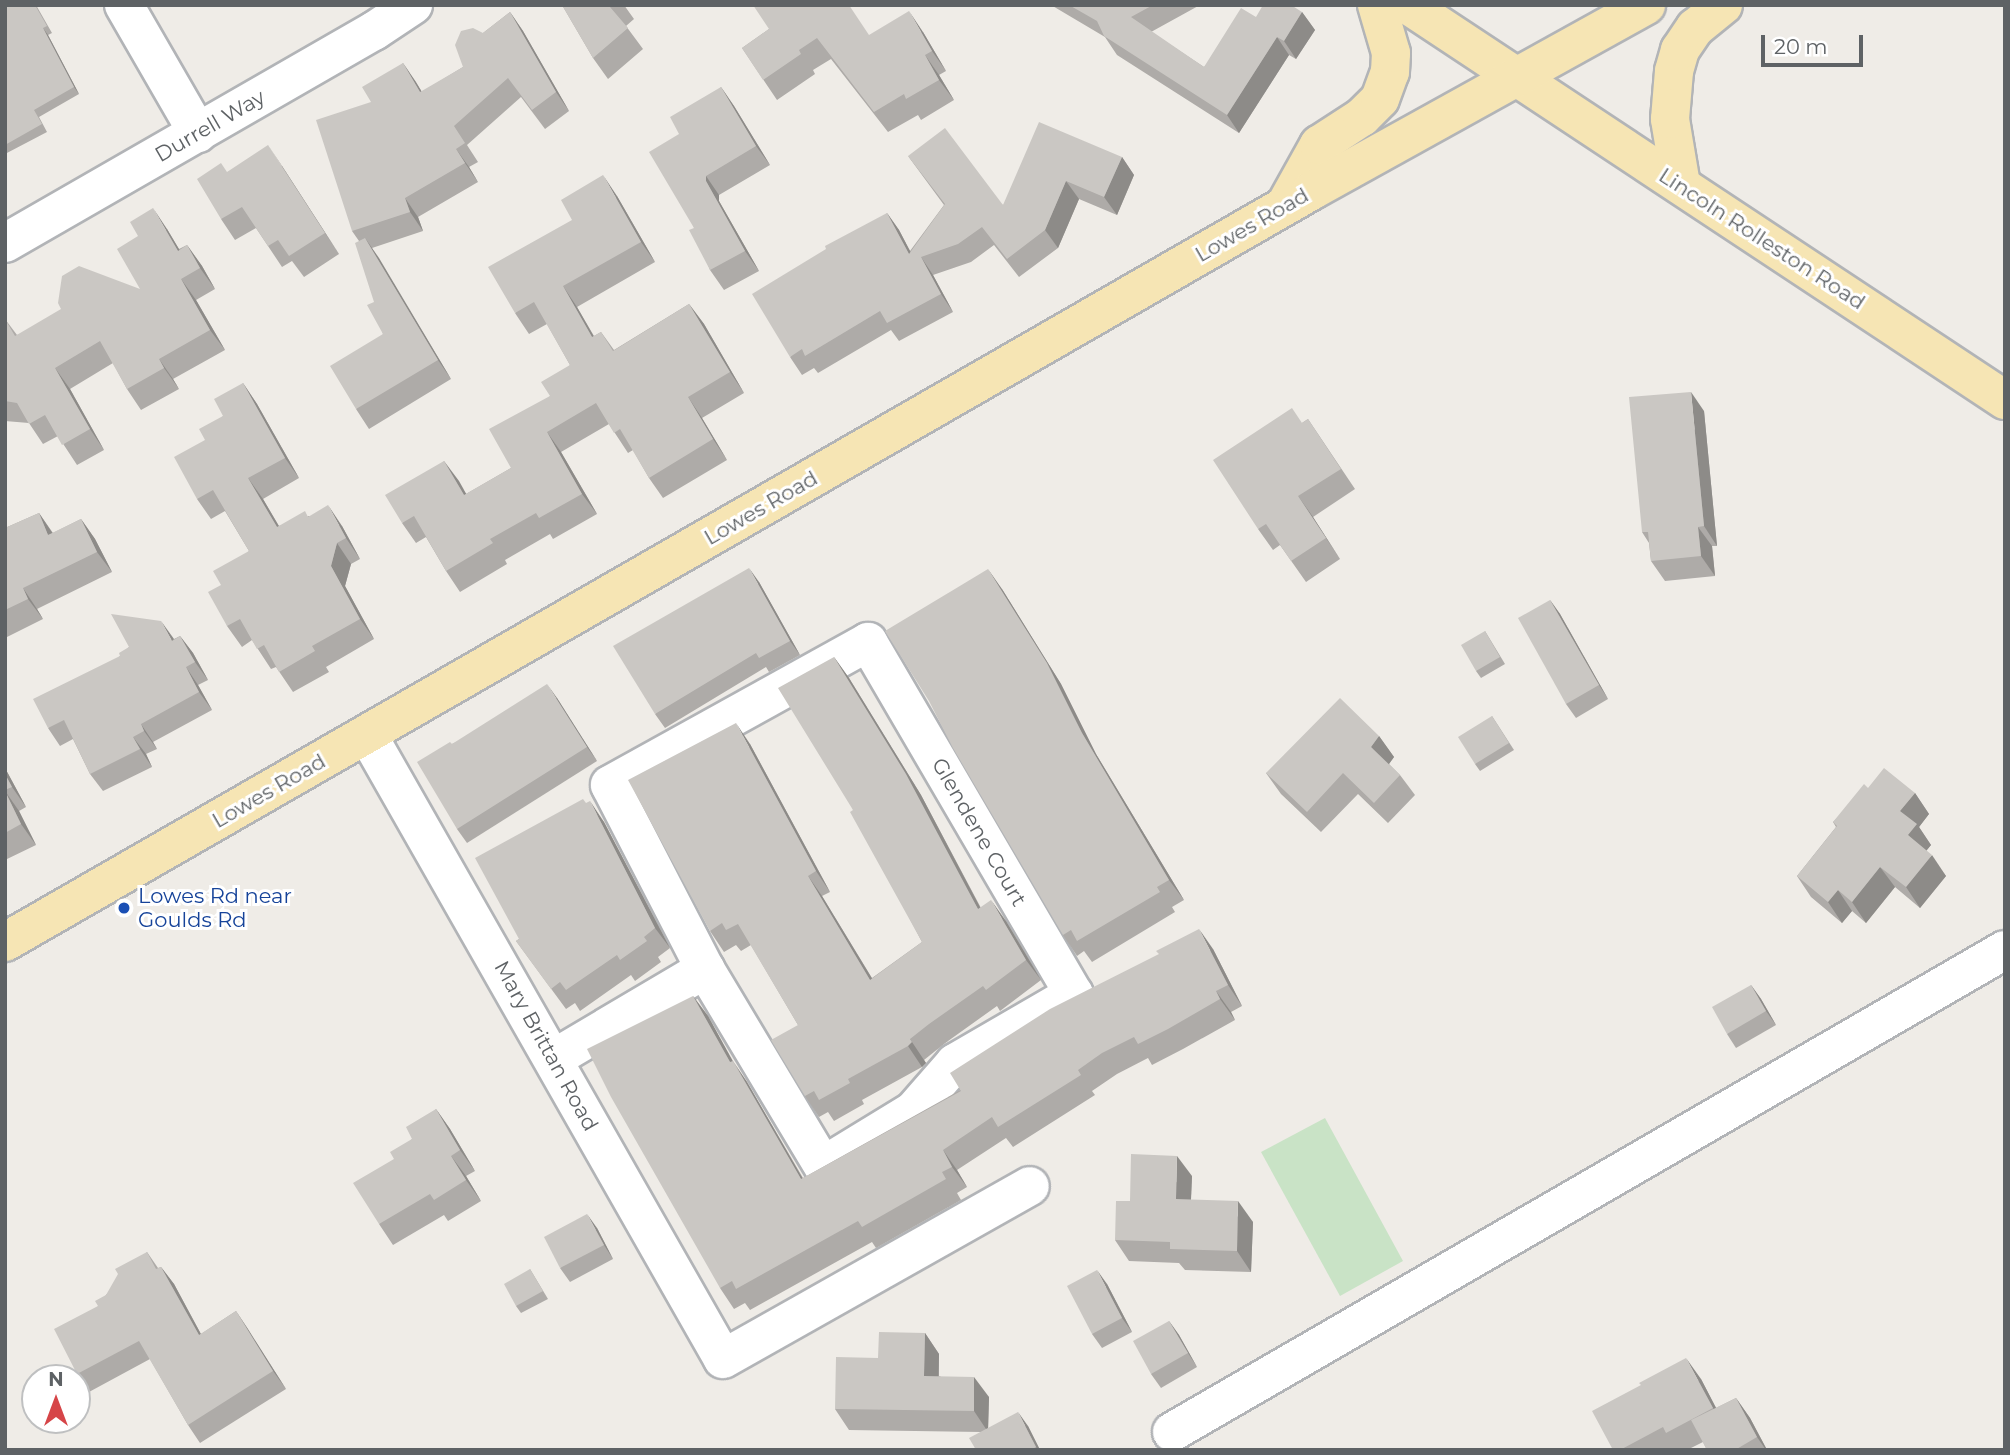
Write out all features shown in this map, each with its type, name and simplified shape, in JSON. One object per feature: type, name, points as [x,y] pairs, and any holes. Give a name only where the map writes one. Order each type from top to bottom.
[{"type":"main road","points":[[1285,206],[1319,145],[1362,117],[1380,99],[1390,72],[1391,53],[1377,5]]},
{"type":"main road","name":"Lincoln Rolleston Road","points":[[1408,5],[2005,400]]},
{"type":"main road","name":"Lowes Road","points":[[5,942],[1285,206],[1646,5]]},
{"type":"main road","points":[[1681,185],[1670,119],[1674,71],[1680,50],[1695,28],[1723,5]]},
{"type":"street","points":[[124,5],[198,133]]},
{"type":"street","name":"Durrell Way","points":[[5,243],[198,133],[413,5]]},
{"type":"street","name":"Glendene Court","points":[[868,642],[1074,994],[955,1063],[913,1111],[823,1166],[705,969],[610,785],[868,642]]},
{"type":"street","name":"Mary Brittan Road","points":[[368,734],[723,1359],[1030,1186]]},
{"type":"street","points":[[1172,1432],[2005,950]]},
{"type":"street","points":[[553,1059],[705,969]]},
{"type":"green space","points":[[1325,1118],[1403,1261],[1340,1296],[1261,1152]]},
{"type":"building","points":[[5,5],[35,5],[47,26],[43,28],[74,87],[34,110],[42,124],[5,145]]},
{"type":"building","points":[[562,5],[612,5],[610,7],[628,28],[593,58]]},
{"type":"building","points":[[753,5],[849,5],[869,35],[909,11],[932,51],[925,55],[939,80],[906,99],[904,94],[874,112],[817,38],[799,50],[801,54],[763,80],[742,48],[769,29]]},
{"type":"building","points":[[1069,5],[1153,5],[1131,17],[1204,67],[1241,8],[1256,17],[1263,5],[1291,5],[1302,12],[1284,41],[1277,37],[1227,115],[1104,36],[1097,21]]},
{"type":"building","points":[[510,12],[556,92],[532,110],[508,78],[454,126],[465,143],[456,149],[465,163],[405,198],[410,212],[352,231],[316,120],[371,102],[362,87],[403,63],[420,92],[463,67],[455,45],[461,31],[473,28],[483,33]]},
{"type":"building","points":[[721,87],[756,146],[706,176],[706,181],[745,251],[710,270],[689,230],[694,228],[649,152],[679,134],[670,117]]},
{"type":"building","points":[[1039,122],[1122,157],[1104,197],[1066,181],[1045,230],[1007,259],[982,227],[958,244],[921,257],[941,294],[887,323],[880,311],[805,356],[802,349],[790,357],[752,294],[826,249],[825,246],[887,213],[909,254],[945,204],[908,156],[945,128],[1003,205]]},
{"type":"building","points":[[268,145],[325,233],[289,256],[278,240],[268,246],[242,207],[221,219],[197,179],[221,163],[227,172]]},
{"type":"building","points":[[603,175],[641,242],[563,286],[592,337],[601,332],[613,351],[689,304],[730,372],[688,397],[713,439],[649,478],[620,429],[614,433],[596,403],[547,432],[582,494],[539,518],[536,513],[490,539],[493,543],[446,571],[414,516],[402,523],[385,495],[444,461],[464,495],[511,468],[489,429],[550,396],[541,382],[570,365],[534,302],[515,313],[488,267],[572,220],[561,200]]},
{"type":"building","points":[[153,208],[178,251],[187,245],[200,268],[181,279],[210,330],[159,359],[164,368],[127,389],[100,341],[55,368],[90,429],[62,445],[45,415],[29,424],[17,403],[5,401],[5,319],[15,336],[61,309],[58,303],[62,276],[79,266],[140,289],[117,249],[138,236],[130,222]]},
{"type":"building","points":[[365,238],[438,360],[356,409],[330,366],[383,334],[367,305],[374,302],[355,243]]},
{"type":"building","points":[[243,383],[285,458],[248,478],[277,527],[305,511],[308,517],[328,505],[346,538],[337,543],[331,566],[360,619],[312,646],[315,651],[279,672],[264,645],[257,649],[240,619],[227,626],[208,592],[221,585],[213,571],[249,551],[213,490],[197,499],[174,457],[205,440],[199,429],[223,416],[214,399]]},
{"type":"building","points":[[1691,392],[1704,526],[1698,527],[1701,556],[1651,561],[1648,532],[1642,532],[1629,397]]},
{"type":"building","points":[[1292,408],[1302,423],[1308,419],[1341,469],[1298,496],[1326,538],[1291,561],[1266,524],[1258,529],[1213,460]]},
{"type":"building","points":[[39,513],[48,535],[81,519],[97,552],[23,588],[28,599],[5,610],[5,528]]},
{"type":"building","points":[[749,568],[790,641],[759,658],[756,653],[655,714],[613,646]]},
{"type":"building","points":[[988,569],[1047,663],[1082,733],[1169,880],[1157,887],[1160,892],[1077,941],[1071,930],[1063,935],[953,748],[929,701],[885,631]]},
{"type":"building","points":[[1550,600],[1599,685],[1566,704],[1518,618]]},
{"type":"building","points":[[111,614],[161,621],[172,641],[180,636],[195,662],[186,667],[199,692],[141,724],[144,731],[133,737],[140,749],[90,774],[64,720],[48,728],[33,699],[120,656],[119,653],[129,647]]},
{"type":"building","points":[[1485,631],[1500,657],[1476,671],[1461,645]]},
{"type":"building","points":[[834,657],[906,774],[978,909],[991,900],[1026,960],[986,990],[983,986],[929,1024],[910,1039],[912,1042],[908,1046],[848,1079],[850,1083],[819,1100],[814,1091],[805,1096],[771,1040],[798,1025],[738,924],[726,930],[722,923],[710,931],[628,780],[736,723],[816,871],[808,876],[870,980],[922,942],[850,812],[853,810],[778,688]]},
{"type":"building","points":[[547,684],[587,747],[457,829],[417,762],[450,742],[452,744]]},
{"type":"building","points":[[1340,698],[1379,736],[1371,747],[1400,775],[1374,803],[1343,773],[1307,812],[1266,773]]},
{"type":"building","points":[[1492,716],[1509,743],[1475,764],[1458,737]]},
{"type":"building","points":[[1884,768],[1915,793],[1900,811],[1917,824],[1908,835],[1932,855],[1906,887],[1880,867],[1852,902],[1838,890],[1828,902],[1797,876],[1837,826],[1833,822],[1864,784],[1868,788]]},
{"type":"building","points":[[5,774],[12,787],[5,790]]},
{"type":"building","points":[[5,791],[21,824],[5,833]]},
{"type":"building","points":[[583,799],[586,803],[590,801],[655,928],[644,937],[647,941],[620,960],[617,955],[566,990],[560,982],[551,989],[516,941],[519,939],[475,858]]},
{"type":"building","points":[[1199,929],[1228,985],[1216,991],[1220,999],[1138,1044],[1134,1037],[1102,1053],[1078,1070],[1081,1075],[998,1127],[992,1117],[943,1150],[952,1167],[942,1172],[946,1179],[862,1227],[858,1221],[736,1289],[732,1281],[720,1288],[611,1097],[587,1049],[693,996],[801,1179],[961,1091],[950,1073],[1050,1009],[1159,954],[1156,951]]},
{"type":"building","points":[[1751,985],[1766,1011],[1727,1034],[1712,1007]]},
{"type":"building","points":[[436,1109],[460,1150],[451,1156],[466,1180],[434,1200],[430,1194],[379,1224],[353,1183],[394,1159],[390,1152],[412,1139],[406,1127]]},
{"type":"building","points":[[1131,1154],[1177,1156],[1176,1199],[1238,1201],[1237,1251],[1170,1249],[1170,1242],[1115,1240],[1116,1201],[1130,1201]]},
{"type":"building","points":[[587,1214],[604,1245],[560,1268],[544,1237]]},
{"type":"building","points":[[147,1252],[156,1269],[161,1267],[199,1335],[236,1311],[273,1371],[188,1425],[139,1341],[91,1367],[91,1364],[72,1364],[54,1329],[98,1306],[95,1301],[106,1295],[118,1274],[115,1269]]},
{"type":"building","points":[[530,1269],[543,1291],[516,1306],[504,1284]]},
{"type":"building","points":[[1097,1270],[1122,1318],[1092,1334],[1067,1286]]},
{"type":"building","points":[[1169,1321],[1188,1353],[1151,1374],[1133,1341]]},
{"type":"building","points":[[879,1332],[925,1333],[924,1376],[974,1377],[974,1411],[835,1409],[836,1357],[878,1358]]},
{"type":"building","points":[[1686,1358],[1713,1408],[1666,1433],[1663,1427],[1620,1450],[1613,1450],[1592,1411]]},
{"type":"building","points":[[1736,1398],[1757,1437],[1735,1450],[1707,1450],[1691,1420]]},
{"type":"building","points":[[1018,1412],[1036,1447],[1031,1450],[976,1450],[969,1438]]},
{"type":"place","name":"Lowes Rd near Goulds Rd","points":[[124,908]]}]
